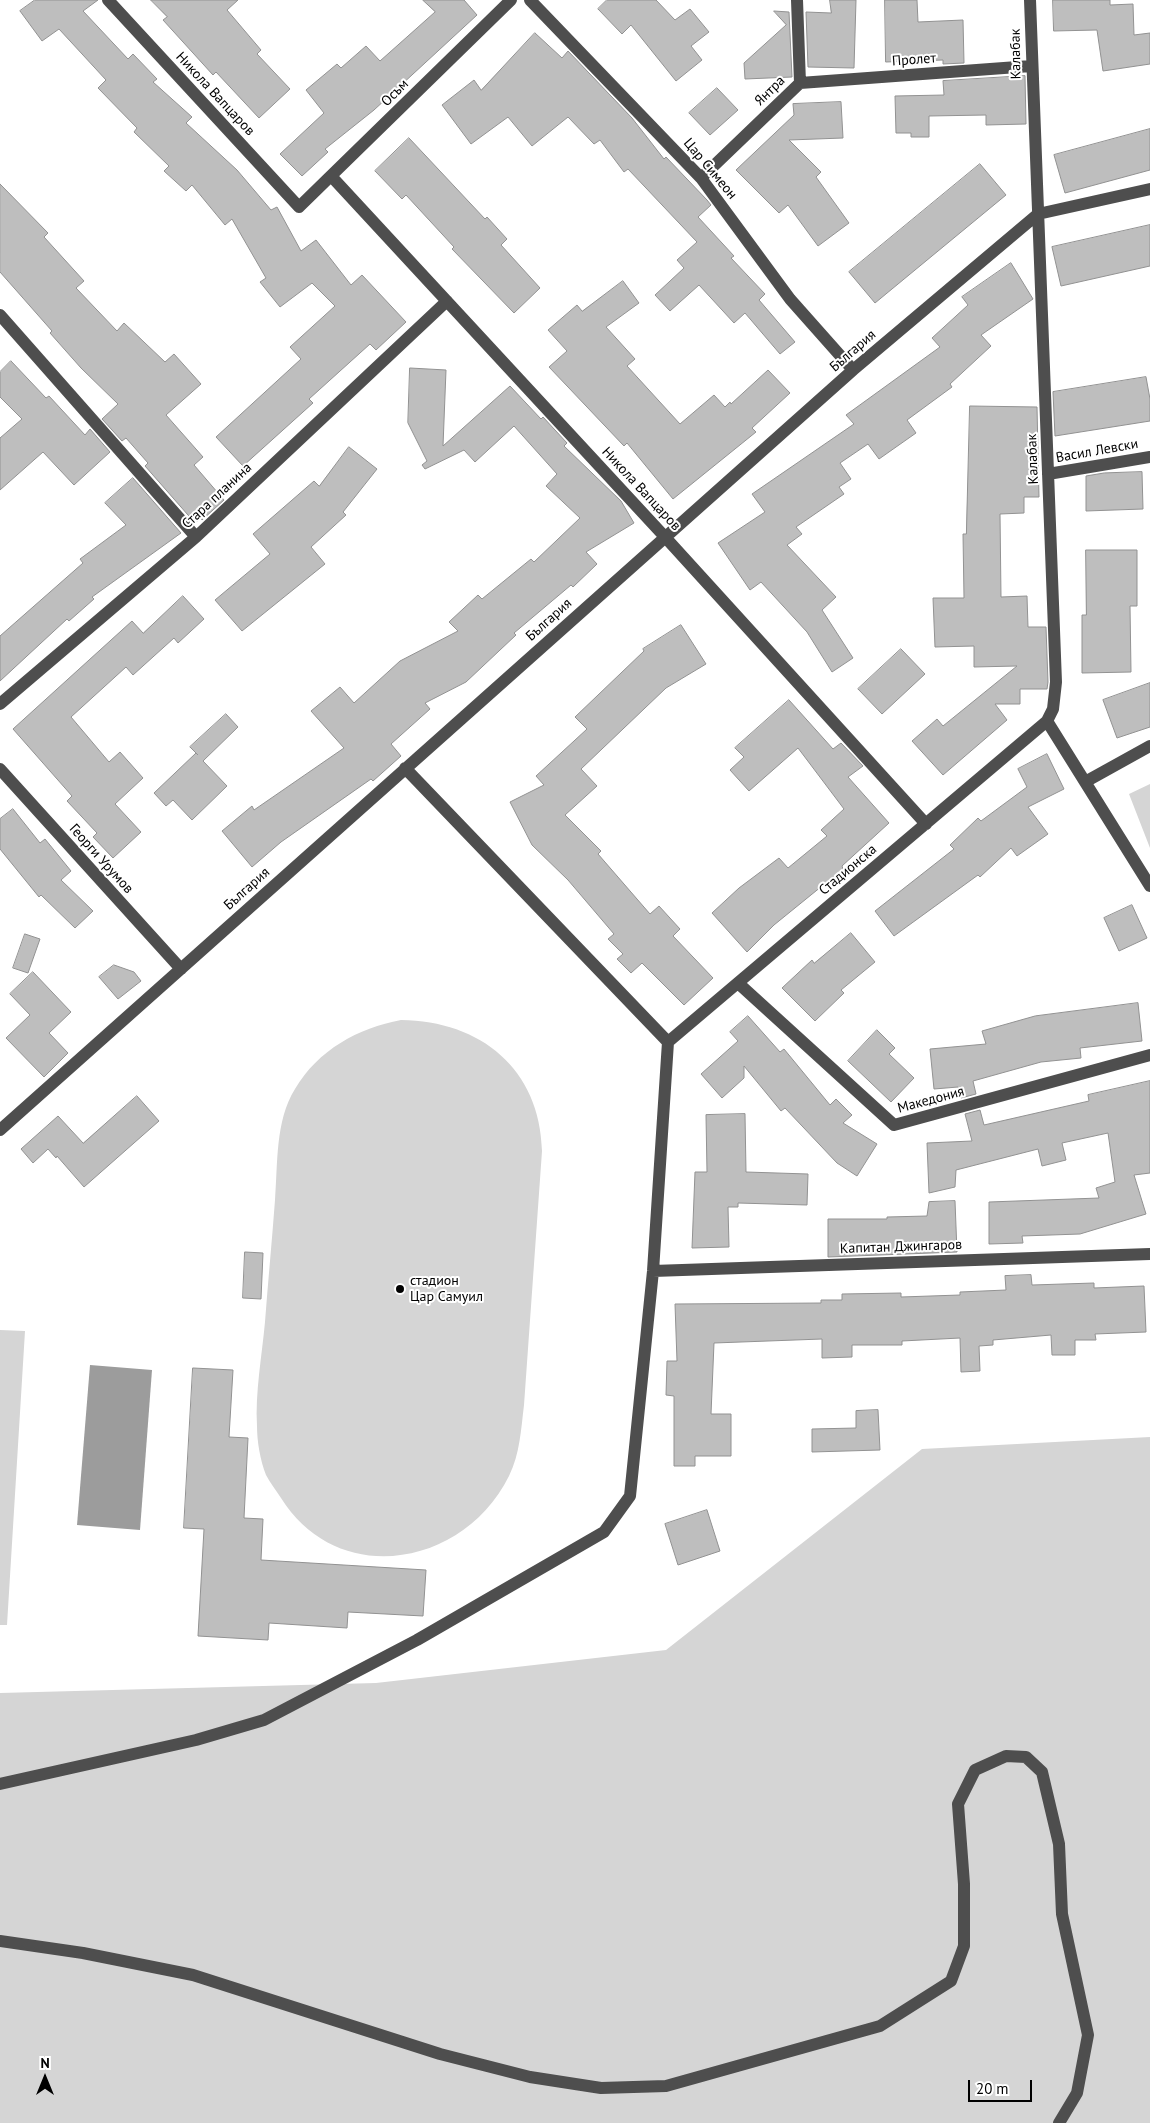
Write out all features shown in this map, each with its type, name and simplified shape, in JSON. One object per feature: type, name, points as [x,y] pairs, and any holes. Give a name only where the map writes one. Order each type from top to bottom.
[{"type":"street","name":"Никола Вапцаров","points":[[108,0],[299,207]]},
{"type":"street","name":"Осъм","points":[[299,207],[332,177],[511,0]]},
{"type":"street","name":"Цар Симеон","points":[[530,0],[701,178],[790,299],[852,370]]},
{"type":"street","name":"Янтра","points":[[701,178],[800,83],[797,0]]},
{"type":"street","name":"Калабак","points":[[1030,0],[1031,66],[1056,682],[1053,709],[1047,721]]},
{"type":"street","name":"Пролет","points":[[800,83],[1031,66]]},
{"type":"street","name":"Никола Вапцаров","points":[[332,177],[665,537],[926,824]]},
{"type":"street","name":"България","points":[[0,1130],[852,370],[1038,214],[1150,189]]},
{"type":"street","name":"Стара планина","points":[[0,704],[196,537],[447,301]]},
{"type":"street","points":[[0,315],[196,537]]},
{"type":"street","name":"Васил Левски","points":[[1048,474],[1150,457]]},
{"type":"street","points":[[1047,721],[1150,886]]},
{"type":"street","name":"Стадионска","points":[[668,1042],[1047,721]]},
{"type":"street","points":[[1085,782],[1150,746]]},
{"type":"street","points":[[0,1784],[196,1740],[264,1720],[417,1640],[604,1532],[630,1496],[652,1271],[668,1042],[406,768]]},
{"type":"street","name":"Георги Урумов","points":[[0,769],[181,969]]},
{"type":"street","name":"Македония","points":[[738,983],[894,1125],[1150,1055]]},
{"type":"street","name":"Капитан Джингаров","points":[[652,1271],[1150,1254]]},
{"type":"street","points":[[0,1940],[83,1953],[194,1975],[440,2054],[530,2077],[601,2088],[666,2086],[880,2026],[951,1981],[964,1946],[964,1884],[958,1804],[975,1770],[1006,1756],[1026,1757],[1042,1772],[1059,1844],[1062,1914],[1088,2034],[1077,2093],[1058,2123]]},
{"type":"shaded area","points":[[1150,784],[1150,848],[1129,794]]},
{"type":"shaded area","name":"стадион Цар Самуил","points":[[401,1020],[430,1023],[456,1029],[480,1040],[501,1055],[518,1074],[530,1096],[539,1122],[542,1151],[524,1405],[520,1441],[513,1468],[489,1507],[462,1531],[432,1547],[400,1555],[366,1555],[334,1546],[305,1527],[269,1481],[258,1444],[257,1400],[279,1143],[284,1115],[289,1101],[304,1075],[327,1052],[355,1035]]},
{"type":"shaded area","points":[[0,1330],[25,1331],[7,1625],[0,1625]]},
{"type":"shaded area","points":[[90,1365],[152,1370],[140,1530],[77,1525]]},
{"type":"shaded area","points":[[1150,1437],[1150,2123],[0,2123],[0,1693],[376,1683],[666,1650],[922,1449]]},
{"type":"building","points":[[35,0],[98,0],[83,11],[128,59],[133,54],[157,79],[153,82],[192,117],[186,123],[237,170],[271,210],[277,207],[301,251],[316,240],[351,285],[362,275],[406,322],[376,350],[370,344],[309,399],[313,403],[243,466],[216,437],[301,359],[290,347],[335,306],[312,283],[280,307],[260,282],[266,278],[232,219],[225,225],[192,185],[186,191],[164,171],[169,166],[134,132],[137,128],[98,88],[106,80],[59,29],[42,41],[20,11]]},
{"type":"building","points":[[151,0],[238,0],[227,10],[261,50],[257,54],[290,89],[259,118],[216,72],[213,75],[163,20],[167,17]]},
{"type":"building","points":[[423,0],[464,0],[477,15],[374,110],[325,149],[328,152],[302,176],[280,154],[324,113],[306,90],[337,64],[341,68],[366,46],[380,61],[435,12]]},
{"type":"building","points":[[607,0],[656,0],[675,20],[690,9],[709,32],[691,46],[702,60],[676,81],[631,25],[622,34],[598,9]]},
{"type":"building","points":[[830,0],[856,0],[854,68],[808,67],[806,12],[831,13]]},
{"type":"building","points":[[885,0],[917,0],[918,22],[963,20],[964,63],[943,64],[943,60],[886,62]]},
{"type":"building","points":[[1053,0],[1110,0],[1110,5],[1133,4],[1134,35],[1150,33],[1150,64],[1103,71],[1097,30],[1054,31]]},
{"type":"building","points":[[774,11],[789,12],[792,77],[745,79],[744,63],[786,25]]},
{"type":"building","points":[[535,33],[562,58],[568,51],[632,118],[664,159],[666,157],[707,200],[711,205],[698,217],[734,256],[731,258],[765,294],[759,300],[795,342],[780,354],[745,313],[734,323],[699,285],[670,311],[655,295],[684,268],[677,260],[697,242],[628,169],[624,172],[600,140],[594,144],[568,117],[532,146],[508,117],[471,144],[442,105],[474,80],[481,90]]},
{"type":"building","points":[[1025,76],[1026,124],[986,125],[986,115],[929,116],[929,137],[911,137],[911,133],[896,133],[895,96],[944,95],[943,81]]},
{"type":"building","points":[[717,88],[738,110],[710,135],[689,113]]},
{"type":"building","points":[[841,102],[843,138],[789,140],[821,172],[816,177],[849,223],[818,246],[788,205],[779,213],[736,170],[794,115],[793,104]]},
{"type":"building","points":[[1150,129],[1150,170],[1065,193],[1054,155]]},
{"type":"building","points":[[409,138],[485,219],[487,217],[507,239],[501,245],[540,288],[514,313],[452,249],[454,247],[406,195],[402,199],[375,171]]},
{"type":"building","points":[[980,164],[1006,195],[875,303],[849,272]]},
{"type":"building","points":[[0,184],[48,233],[44,237],[84,281],[76,288],[117,331],[124,323],[165,362],[174,354],[201,384],[166,415],[203,457],[194,465],[224,500],[202,520],[201,518],[195,523],[145,466],[148,463],[126,438],[122,441],[102,419],[118,404],[81,368],[50,333],[52,331],[0,272]]},
{"type":"building","points":[[1150,225],[1150,266],[1061,286],[1052,247]]},
{"type":"building","points":[[1011,263],[1033,299],[981,335],[991,346],[950,384],[952,387],[907,420],[916,433],[879,459],[868,444],[840,463],[851,479],[839,487],[844,494],[796,527],[802,534],[787,545],[836,597],[822,610],[853,658],[832,672],[807,632],[761,582],[750,590],[718,543],[765,512],[752,494],[854,424],[846,415],[940,347],[932,338],[968,305],[962,297]]},
{"type":"building","points":[[623,281],[639,303],[606,327],[635,359],[627,366],[680,424],[714,395],[725,407],[730,402],[731,404],[768,370],[790,393],[752,428],[756,432],[673,499],[627,443],[624,446],[549,367],[567,351],[548,330],[577,305],[582,311]]},
{"type":"building","points":[[11,361],[46,398],[49,396],[85,435],[90,429],[110,452],[74,485],[43,452],[0,490],[0,438],[22,419],[0,397],[0,372]]},
{"type":"building","points":[[410,368],[446,370],[443,446],[510,386],[567,443],[564,446],[621,501],[634,523],[586,552],[597,564],[573,587],[571,585],[514,633],[516,635],[466,682],[425,703],[430,709],[391,744],[401,756],[373,781],[371,779],[281,842],[252,867],[222,831],[252,806],[254,810],[344,748],[311,711],[340,687],[354,703],[400,661],[458,631],[449,622],[478,595],[482,599],[531,559],[534,562],[580,518],[546,486],[557,474],[514,426],[475,462],[464,450],[425,469],[422,465],[427,461],[408,423]]},
{"type":"building","points":[[1146,377],[1150,399],[1150,421],[1055,436],[1053,392]]},
{"type":"building","points":[[970,406],[1037,407],[1039,497],[1024,497],[1024,513],[1000,514],[1001,597],[1027,596],[1028,627],[1046,627],[1048,682],[1047,689],[1020,689],[1020,704],[995,704],[1007,720],[943,775],[912,741],[937,719],[943,726],[1017,666],[974,667],[974,646],[935,647],[933,598],[964,598],[963,534],[966,534]]},
{"type":"building","points":[[349,447],[377,469],[343,512],[346,515],[311,547],[325,564],[242,631],[215,600],[270,554],[253,534],[314,481],[319,486]]},
{"type":"building","points":[[1142,472],[1143,509],[1086,511],[1086,476],[1104,473]]},
{"type":"building","points":[[133,478],[181,533],[92,597],[94,599],[69,621],[67,619],[0,681],[0,636],[83,563],[80,559],[126,525],[105,503]]},
{"type":"building","points":[[1086,550],[1137,550],[1137,606],[1130,606],[1131,672],[1082,673],[1082,615],[1086,615]]},
{"type":"building","points":[[183,596],[204,619],[178,643],[174,638],[133,675],[126,667],[71,717],[109,762],[120,752],[143,778],[115,804],[141,832],[113,858],[93,837],[97,833],[67,801],[72,796],[13,729],[132,621],[143,633]]},
{"type":"building","points":[[681,625],[706,664],[666,688],[581,769],[597,786],[565,815],[601,851],[598,854],[650,914],[659,906],[680,929],[673,936],[713,978],[684,1005],[642,963],[631,973],[617,959],[623,954],[608,939],[614,934],[568,880],[532,845],[510,802],[544,785],[536,776],[587,729],[575,717],[644,651],[643,649]]},
{"type":"building","points":[[901,649],[925,674],[882,714],[858,689]]},
{"type":"building","points":[[1150,683],[1150,727],[1117,738],[1103,700]]},
{"type":"building","points":[[789,700],[833,749],[841,743],[863,766],[848,777],[889,823],[842,866],[843,869],[774,925],[747,952],[712,913],[739,888],[779,858],[788,868],[827,836],[821,830],[844,809],[798,748],[749,791],[730,770],[744,757],[735,748]]},
{"type":"building","points":[[226,714],[238,727],[203,761],[227,786],[192,820],[173,800],[166,806],[154,793],[196,753],[190,747]]},
{"type":"building","points":[[1047,754],[1064,789],[1028,807],[1048,834],[1017,856],[1011,848],[980,877],[978,875],[894,936],[875,911],[954,849],[950,845],[978,818],[981,821],[1027,787],[1018,769]]},
{"type":"building","points":[[13,809],[40,843],[45,839],[71,871],[61,880],[93,911],[75,928],[41,895],[39,897],[0,849],[0,819]]},
{"type":"building","points":[[1132,905],[1147,938],[1119,951],[1104,918]]},
{"type":"building","points":[[851,933],[875,962],[841,990],[844,993],[815,1021],[782,988],[812,960],[814,963]]},
{"type":"building","points":[[25,934],[40,939],[28,973],[13,968]]},
{"type":"building","points":[[114,965],[134,972],[141,981],[118,999],[99,977]]},
{"type":"building","points":[[33,972],[71,1012],[49,1033],[68,1053],[44,1077],[6,1038],[30,1015],[10,994]]},
{"type":"building","points":[[1138,1003],[1142,1041],[1080,1048],[1081,1058],[1041,1062],[973,1081],[976,1094],[961,1098],[958,1087],[934,1089],[930,1049],[986,1044],[982,1031],[1035,1016]]},
{"type":"building","points":[[748,1016],[780,1052],[784,1049],[830,1105],[836,1099],[852,1115],[843,1123],[877,1144],[857,1176],[837,1163],[785,1108],[781,1111],[744,1066],[744,1078],[722,1098],[701,1074],[738,1041],[730,1032]]},
{"type":"building","points":[[877,1030],[895,1048],[889,1054],[914,1078],[891,1102],[848,1061]]},
{"type":"building","points":[[1150,1081],[1150,1173],[1134,1175],[1146,1214],[1080,1234],[1022,1236],[1023,1243],[989,1244],[989,1202],[1099,1198],[1096,1188],[1115,1182],[1108,1133],[1062,1143],[1066,1160],[1042,1166],[1038,1149],[956,1170],[955,1187],[929,1193],[927,1143],[972,1141],[965,1114],[980,1110],[984,1125],[1089,1101],[1088,1095]]},
{"type":"building","points":[[137,1096],[159,1121],[84,1187],[57,1156],[56,1158],[48,1149],[33,1163],[21,1149],[58,1116],[83,1143]]},
{"type":"building","points":[[745,1114],[746,1172],[808,1174],[807,1205],[738,1203],[738,1207],[728,1207],[729,1247],[692,1248],[695,1172],[707,1172],[706,1115]]},
{"type":"building","points":[[955,1201],[957,1252],[828,1257],[828,1219],[887,1219],[887,1217],[927,1216],[929,1202]]},
{"type":"building","points":[[245,1252],[263,1253],[261,1299],[243,1298]]},
{"type":"building","points":[[1031,1275],[1032,1285],[1094,1283],[1094,1288],[1144,1286],[1146,1332],[1095,1334],[1096,1340],[1075,1340],[1075,1355],[1052,1355],[1051,1335],[993,1340],[993,1345],[979,1346],[980,1371],[961,1372],[960,1338],[902,1341],[902,1345],[852,1345],[852,1357],[822,1358],[822,1339],[714,1343],[711,1414],[731,1414],[731,1456],[695,1456],[695,1466],[674,1466],[674,1396],[666,1395],[667,1361],[677,1361],[675,1304],[821,1303],[821,1300],[842,1300],[842,1294],[901,1293],[901,1297],[960,1295],[960,1292],[1006,1290],[1005,1276]]},
{"type":"building","points":[[193,1368],[233,1370],[229,1437],[248,1438],[244,1518],[263,1519],[261,1560],[426,1570],[423,1616],[348,1612],[347,1628],[269,1623],[268,1640],[198,1636],[204,1529],[184,1528]]},
{"type":"building","points":[[878,1410],[880,1450],[812,1452],[812,1429],[856,1428],[856,1411]]},
{"type":"building","points":[[707,1510],[720,1551],[678,1565],[665,1524]]},
{"type":"place","name":"стадион Цар Самуил","points":[[400,1289]]}]
